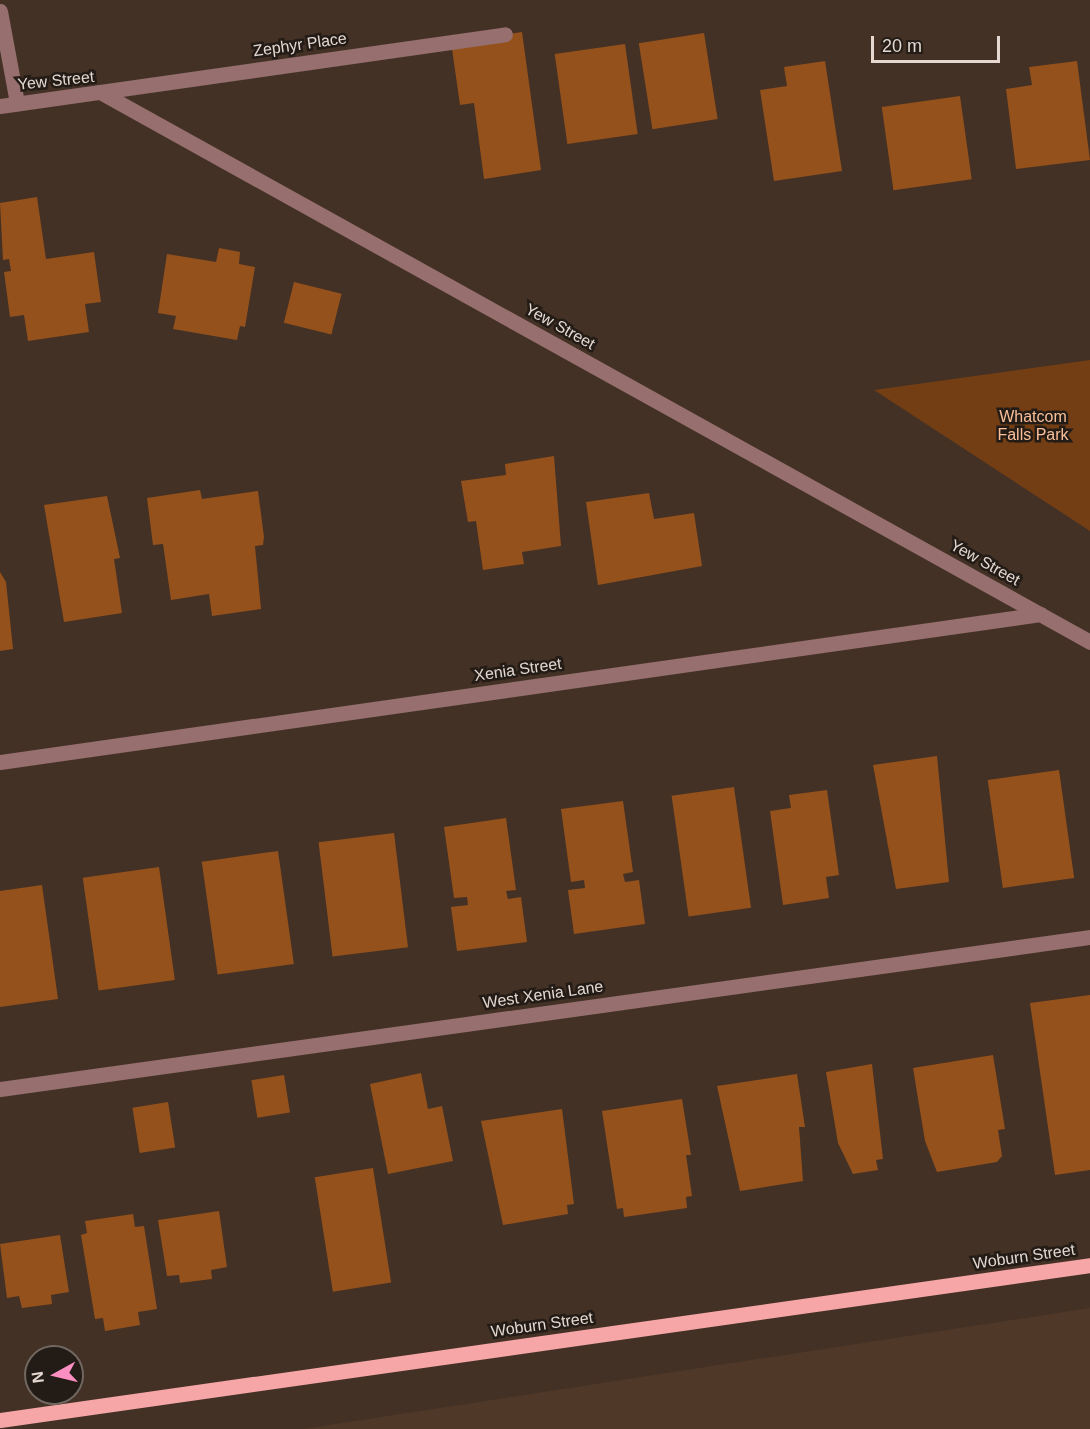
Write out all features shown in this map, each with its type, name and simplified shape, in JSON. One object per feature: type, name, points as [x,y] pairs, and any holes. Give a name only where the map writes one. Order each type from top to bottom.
[{"type":"main road","name":"Woburn Street","points":[[0,1420],[1090,1265]]},
{"type":"street","points":[[0,11],[17,103]]},
{"type":"street","name":"Zephyr Place","points":[[100,92],[505,34]]},
{"type":"street","name":"Yew Street","points":[[0,106],[100,92],[1090,642]]},
{"type":"street","name":"Xenia Street","points":[[0,762],[1041,614]]},
{"type":"street","name":"West Xenia Lane","points":[[0,1089],[1090,937]]},
{"type":"shaded area","points":[[1090,1308],[1090,1429],[303,1429]]},
{"type":"green space","name":"Whatcom Falls Park","points":[[1090,360],[1090,531],[874,390]]},
{"type":"building","points":[[522,32],[541,170],[484,179],[474,103],[460,105],[451,42]]},
{"type":"building","points":[[704,33],[718,119],[652,129],[639,43]]},
{"type":"building","points":[[625,44],[638,134],[567,144],[555,54]]},
{"type":"building","points":[[825,61],[842,171],[774,181],[760,90],[787,86],[784,67]]},
{"type":"building","points":[[1077,61],[1090,160],[1016,169],[1006,89],[1032,85],[1029,67]]},
{"type":"building","points":[[960,96],[972,179],[893,190],[882,107]]},
{"type":"building","points":[[37,197],[46,259],[94,252],[101,302],[85,304],[89,332],[28,341],[24,315],[10,317],[4,272],[11,271],[9,259],[3,260],[0,203]]},
{"type":"building","points":[[219,248],[240,252],[239,264],[255,267],[245,327],[240,326],[237,340],[173,329],[176,316],[158,313],[167,254],[216,262]]},
{"type":"building","points":[[294,282],[342,294],[331,335],[284,323]]},
{"type":"building","points":[[554,456],[561,546],[522,552],[524,564],[483,570],[476,521],[468,522],[461,481],[506,475],[505,464]]},
{"type":"building","points":[[200,490],[202,499],[258,491],[264,537],[263,545],[255,546],[261,609],[212,616],[209,594],[171,600],[163,544],[153,545],[147,498]]},
{"type":"building","points":[[649,493],[654,519],[694,513],[702,566],[598,585],[586,502]]},
{"type":"building","points":[[107,496],[120,558],[114,559],[122,613],[64,622],[44,505]]},
{"type":"building","points":[[0,572],[6,582],[13,649],[0,651]]},
{"type":"building","points":[[937,756],[949,882],[896,889],[873,765]]},
{"type":"building","points":[[1059,770],[1074,878],[1003,888],[988,780]]},
{"type":"building","points":[[734,787],[751,908],[689,917],[672,796]]},
{"type":"building","points":[[827,790],[839,875],[826,877],[829,898],[783,905],[770,811],[791,808],[789,795]]},
{"type":"building","points":[[623,801],[633,872],[623,874],[625,882],[639,880],[645,924],[574,934],[568,890],[585,888],[584,880],[571,882],[561,809]]},
{"type":"building","points":[[506,818],[516,890],[506,891],[508,899],[521,897],[527,942],[457,951],[451,907],[468,905],[467,897],[454,898],[444,827]]},
{"type":"building","points":[[394,833],[408,947],[333,956],[319,842]]},
{"type":"building","points":[[278,851],[294,964],[218,975],[202,862]]},
{"type":"building","points":[[159,867],[175,980],[99,991],[83,878]]},
{"type":"building","points":[[42,885],[58,999],[0,1007],[0,891]]},
{"type":"building","points":[[1090,995],[1090,1170],[1055,1175],[1030,1003]]},
{"type":"building","points":[[993,1055],[1005,1129],[998,1130],[1002,1156],[997,1162],[937,1172],[925,1141],[913,1068]]},
{"type":"building","points":[[872,1064],[883,1159],[876,1160],[878,1170],[853,1174],[838,1143],[826,1072]]},
{"type":"building","points":[[421,1073],[428,1109],[442,1106],[453,1161],[388,1174],[370,1084]]},
{"type":"building","points":[[797,1074],[805,1127],[799,1127],[803,1181],[740,1191],[717,1086]]},
{"type":"building","points":[[284,1075],[290,1113],[257,1118],[251,1080]]},
{"type":"building","points":[[682,1099],[691,1155],[686,1155],[692,1196],[686,1197],[687,1208],[624,1217],[623,1208],[617,1209],[602,1111]]},
{"type":"building","points":[[168,1102],[175,1147],[140,1153],[132,1108]]},
{"type":"building","points":[[562,1109],[574,1204],[567,1205],[568,1214],[503,1225],[481,1121]]},
{"type":"building","points":[[373,1168],[391,1283],[333,1292],[315,1177]]},
{"type":"building","points":[[219,1211],[227,1267],[211,1270],[212,1279],[180,1283],[179,1275],[167,1276],[158,1220]]},
{"type":"building","points":[[133,1214],[135,1227],[144,1226],[157,1309],[138,1312],[140,1325],[105,1331],[103,1318],[95,1319],[81,1235],[87,1233],[85,1221]]},
{"type":"building","points":[[60,1235],[69,1292],[51,1295],[52,1304],[22,1308],[19,1296],[7,1298],[0,1244]]}]
